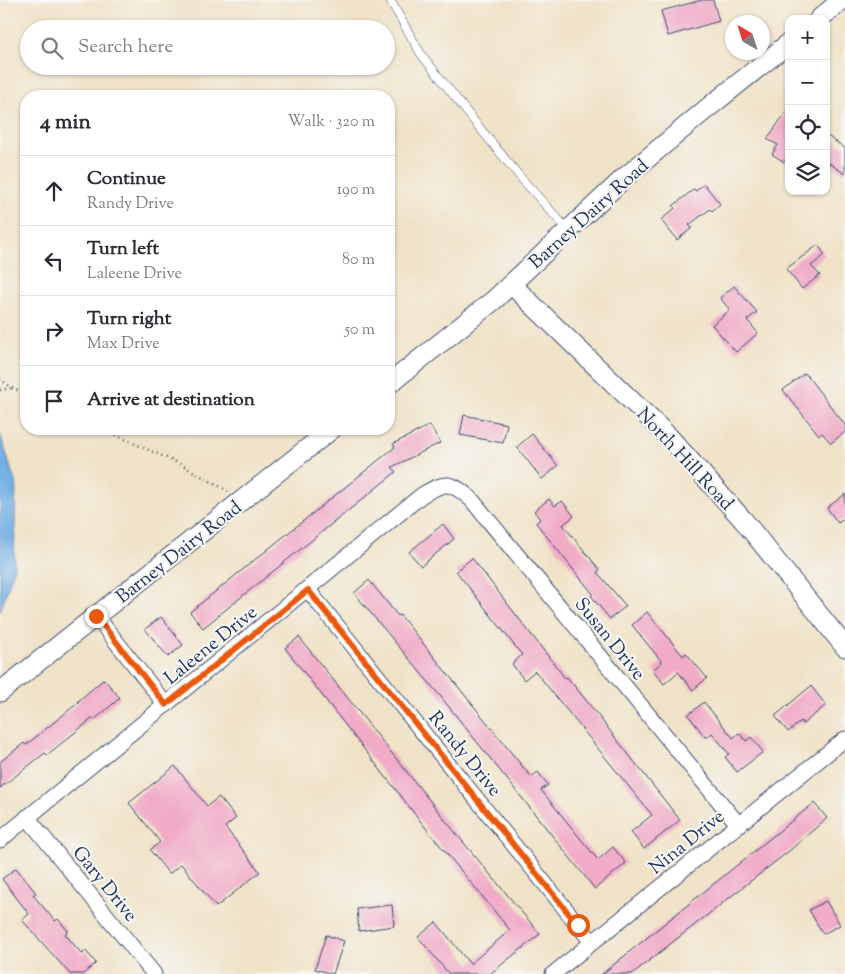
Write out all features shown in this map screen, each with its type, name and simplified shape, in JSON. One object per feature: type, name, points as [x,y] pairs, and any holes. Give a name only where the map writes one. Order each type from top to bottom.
[{"type":"street","points":[[824,15],[842,0]]},
{"type":"street","name":"Barney Dairy Road","points":[[395,379],[487,306],[624,178],[785,46]]},
{"type":"street","name":"North Hill Road","points":[[512,284],[669,437],[744,521],[845,646]]},
{"type":"street","name":"Barney Dairy Road","points":[[0,692],[324,435]]},
{"type":"street","name":"Laleene Drive","points":[[0,840],[422,495],[437,487],[448,485]]},
{"type":"street","name":"Susan Drive","points":[[448,485],[456,486],[471,499],[738,824]]},
{"type":"street","name":"Randy Drive","points":[[308,590],[592,942]]},
{"type":"street","points":[[96,616],[166,705]]},
{"type":"street","name":"Nina Drive","points":[[553,974],[845,739]]},
{"type":"street","name":"Gary Drive","points":[[27,817],[154,974]]},
{"type":"lane","points":[[390,0],[421,54],[480,128],[568,230]]},
{"type":"path","points":[[0,378],[12,388],[20,391]]},
{"type":"path","points":[[0,390],[12,388]]},
{"type":"path","points":[[115,435],[178,463],[243,499]]},
{"type":"water","points":[[0,433],[16,485],[14,569],[0,612]]},
{"type":"building","points":[[702,0],[713,0],[719,21],[668,36],[661,11]]},
{"type":"building","points":[[785,114],[784,162],[772,154],[778,145],[767,139]]},
{"type":"building","points":[[830,138],[845,148],[845,174],[830,164]]},
{"type":"building","points":[[704,184],[720,204],[689,225],[692,228],[677,240],[661,220],[675,208],[673,206],[694,189],[696,191]]},
{"type":"building","points":[[818,245],[825,255],[811,266],[820,275],[802,289],[786,269]]},
{"type":"building","points":[[734,286],[757,312],[747,320],[758,333],[736,352],[712,325],[730,310],[720,298]]},
{"type":"building","points":[[805,373],[845,425],[845,432],[831,443],[822,433],[819,435],[783,390]]},
{"type":"building","points":[[464,415],[507,424],[503,443],[460,435]]},
{"type":"building","points":[[430,425],[440,443],[392,467],[396,472],[203,628],[190,612],[395,447],[393,444]]},
{"type":"building","points":[[532,434],[558,466],[542,479],[517,447]]},
{"type":"building","points":[[845,494],[845,518],[838,523],[827,508]]},
{"type":"building","points":[[549,499],[555,506],[562,501],[574,516],[563,525],[600,570],[597,572],[626,606],[610,619],[591,596],[593,594],[536,523],[540,519],[534,511]]},
{"type":"building","points":[[443,524],[454,539],[421,566],[409,552]]},
{"type":"building","points":[[472,558],[565,678],[567,677],[589,704],[680,820],[644,849],[631,832],[652,815],[535,671],[524,680],[512,664],[522,655],[456,571]]},
{"type":"building","points":[[369,580],[398,616],[400,615],[531,777],[538,772],[548,785],[541,790],[598,860],[613,847],[626,863],[595,889],[441,697],[354,593]]},
{"type":"building","points":[[647,612],[683,656],[686,653],[707,678],[693,690],[678,672],[664,684],[653,670],[662,662],[632,625]]},
{"type":"building","points":[[161,617],[183,645],[168,657],[145,629]]},
{"type":"building","points":[[299,637],[454,831],[540,934],[490,974],[449,974],[418,937],[436,922],[470,964],[510,930],[429,832],[285,648]]},
{"type":"building","points":[[104,679],[120,698],[94,720],[93,718],[47,755],[45,753],[0,788],[0,762],[24,743],[26,745]]},
{"type":"building","points":[[811,686],[826,705],[803,724],[801,721],[788,732],[775,716]]},
{"type":"building","points":[[704,702],[733,738],[739,733],[746,741],[751,737],[763,752],[737,772],[725,757],[729,754],[712,733],[706,738],[688,715]]},
{"type":"building","points":[[175,766],[207,806],[219,797],[236,818],[225,827],[260,872],[216,907],[181,864],[169,874],[150,850],[160,842],[129,803]]},
{"type":"building","points":[[814,803],[827,818],[789,851],[632,974],[602,974]]},
{"type":"building","points":[[16,868],[36,893],[33,895],[55,921],[58,919],[68,931],[65,934],[82,954],[86,951],[96,963],[83,974],[70,974],[22,920],[29,914],[2,879]]},
{"type":"building","points":[[826,901],[840,925],[823,934],[809,910]]},
{"type":"building","points":[[392,905],[394,926],[359,931],[357,909]]},
{"type":"building","points":[[326,935],[344,941],[333,974],[315,969]]},
{"type":"route","points":[[96,616],[166,705],[308,590],[578,925]]}]
